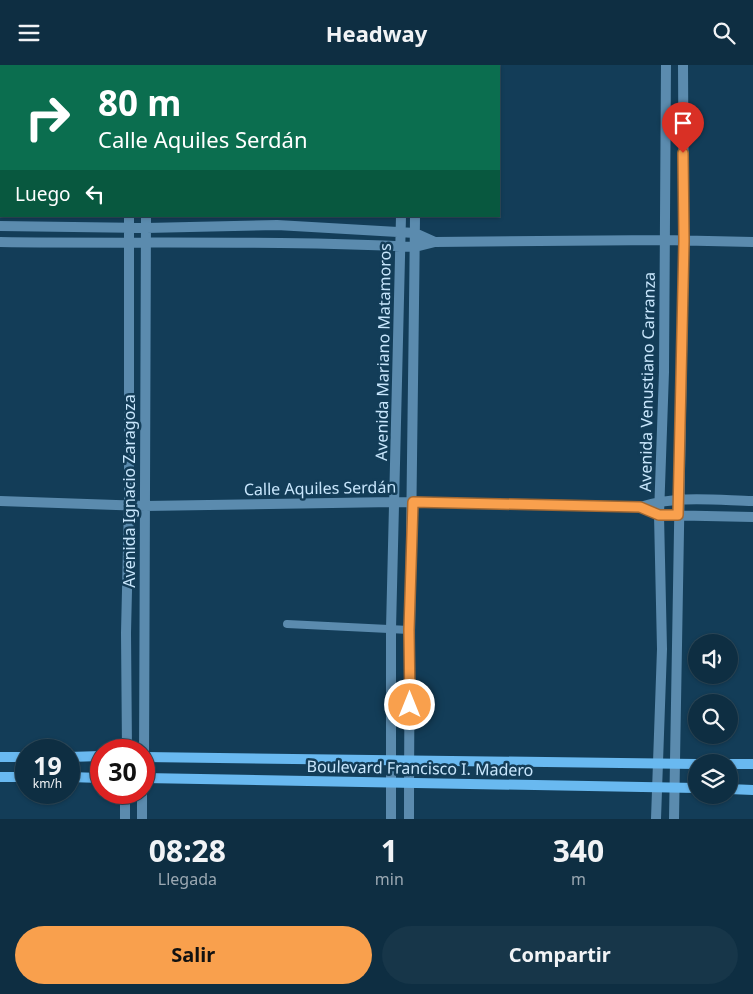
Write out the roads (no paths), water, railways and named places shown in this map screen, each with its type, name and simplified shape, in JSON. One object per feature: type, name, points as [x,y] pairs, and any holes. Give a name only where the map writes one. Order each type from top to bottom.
[{"type":"main road","points":[[0,757],[15,757]]},
{"type":"main road","name":"Boulevard Francisco I. Madero","points":[[155,760],[410,760],[688,764]]},
{"type":"main road","points":[[738,764],[753,764]]},
{"type":"main road","points":[[0,777],[15,777]]},
{"type":"main road","name":"Boulevard Francisco I. Madero","points":[[155,778],[688,788]]},
{"type":"main road","points":[[738,789],[753,790]]},
{"type":"street","name":"Avenida Venustiano Carranza","points":[[656,819],[662,649],[659,515],[664,372],[663,240],[666,65]]},
{"type":"street","name":"Avenida Venustiano Carranza","points":[[674,819],[678,499],[684,241],[684,65]]},
{"type":"street","points":[[665,116],[683,118]]},
{"type":"street","name":"Avenida Ignacio Zaragoza","points":[[128,739],[126,633],[129,505],[129,217]]},
{"type":"street","name":"Avenida Ignacio Zaragoza","points":[[144,739],[146,217]]},
{"type":"street","name":"Avenida Mariano Matamoros","points":[[391,819],[391,629],[401,217]]},
{"type":"street","name":"Avenida Mariano Matamoros","points":[[409,819],[409,630],[413,502],[415,217]]},
{"type":"street","points":[[0,226],[146,228],[276,225],[415,233],[435,242]]},
{"type":"street","points":[[276,225],[276,242]]},
{"type":"street","points":[[17,227],[17,242]]},
{"type":"street","points":[[0,242],[146,245],[276,242],[415,247],[435,242],[663,240],[753,242]]},
{"type":"street","points":[[397,367],[414,368]]},
{"type":"street","points":[[129,368],[145,368]]},
{"type":"street","points":[[664,372],[682,371]]},
{"type":"street","points":[[662,422],[681,422]]},
{"type":"street","name":"Calle Aquiles Serdán","points":[[0,501],[144,506],[413,502],[640,507],[660,501],[678,499],[753,501]]},
{"type":"street","name":"Calle Aquiles Serdán","points":[[640,507],[659,515],[753,517]]},
{"type":"street","points":[[126,633],[143,633]]},
{"type":"street","points":[[662,649],[677,649]]},
{"type":"street","points":[[125,804],[125,819]]},
{"type":"street","points":[[142,804],[142,819]]},
{"type":"lane","points":[[287,624],[409,630]]}]
